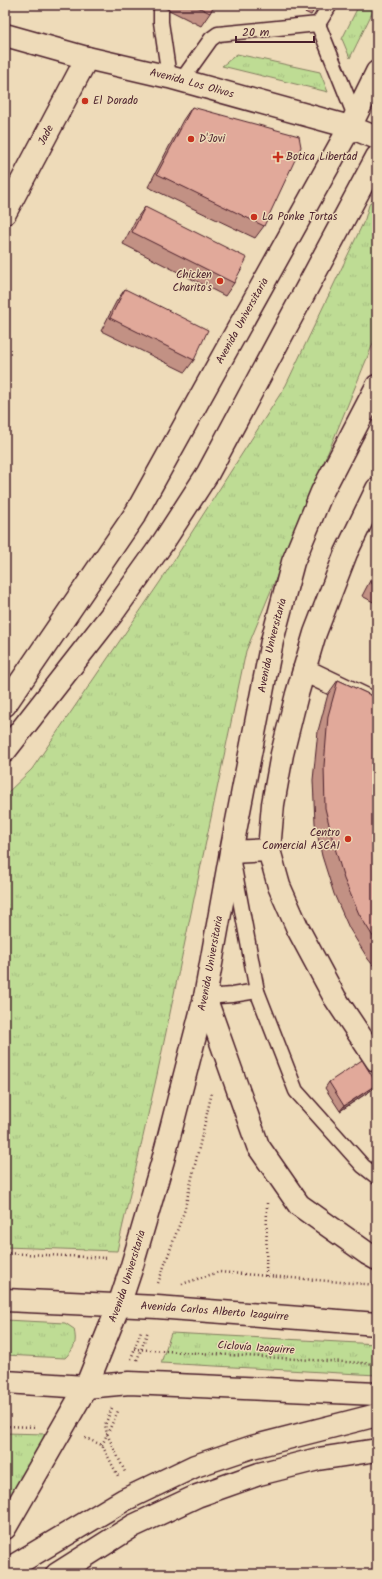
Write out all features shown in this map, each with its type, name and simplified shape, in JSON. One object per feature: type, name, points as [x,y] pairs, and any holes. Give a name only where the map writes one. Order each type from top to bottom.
[{"type":"main road","name":"Avenida Los Olivos","points":[[5,35],[87,58],[352,121],[377,138]]},
{"type":"main road","name":"Jade","points":[[5,213],[87,58]]},
{"type":"main road","name":"Avenida Universitaria","points":[[5,704],[136,513],[352,121],[377,72]]},
{"type":"main road","points":[[5,751],[112,614],[162,544],[208,474],[377,157]]},
{"type":"main road","name":"Avenida Universitaria","points":[[5,1528],[86,1387],[119,1305],[131,1270],[163,1160],[206,996],[231,852],[272,641],[294,562],[322,492],[377,386]]},
{"type":"main road","points":[[377,489],[346,553],[316,633],[304,670],[282,754],[273,804],[269,850],[279,886],[298,930],[334,998],[377,1061]]},
{"type":"main road","points":[[304,670],[377,705]]},
{"type":"main road","points":[[231,852],[269,850]]},
{"type":"main road","points":[[206,996],[258,1146],[299,1205],[377,1259]]},
{"type":"main road","name":"Avenida Carlos Alberto Izaguirre","points":[[5,1300],[119,1305],[159,1297],[377,1324]]},
{"type":"main road","points":[[5,1382],[86,1387],[129,1383],[377,1394]]},
{"type":"main road","points":[[5,1571],[129,1498],[195,1466],[252,1447],[377,1416]]},
{"type":"main road","points":[[57,1574],[133,1526],[197,1496],[259,1474],[318,1459],[377,1450]]},
{"type":"lane","points":[[162,5],[162,22],[175,79]]},
{"type":"lane","points":[[318,24],[330,5]]},
{"type":"lane","points":[[175,79],[211,39],[218,34],[318,24]]},
{"type":"lane","points":[[318,24],[352,121]]},
{"type":"lane","points":[[231,852],[257,991],[296,1091],[363,1166],[377,1177]]},
{"type":"lane","points":[[206,996],[232,995],[257,991]]},
{"type":"path","points":[[266,1276],[267,1198]]},
{"type":"path","points":[[5,1253],[113,1258],[131,1270],[159,1297],[129,1383]]},
{"type":"path","points":[[178,1285],[219,1272],[377,1286]]},
{"type":"path","name":"Ciclovía Izaguirre","points":[[134,1348],[377,1364]]},
{"type":"path","points":[[102,1445],[121,1404]]},
{"type":"path","points":[[63,1428],[102,1445],[129,1498]]},
{"type":"green space","points":[[359,5],[376,5],[350,58],[342,39]]},
{"type":"green space","points":[[237,54],[320,72],[328,92],[222,66]]},
{"type":"green space","points":[[377,192],[377,334],[246,651],[157,1075],[117,1251],[5,1247],[5,795],[32,769],[160,582],[286,385],[365,219],[369,205]]},
{"type":"green space","points":[[5,1320],[65,1323],[74,1329],[74,1345],[65,1358],[5,1355]]},
{"type":"green space","points":[[171,1333],[377,1344],[377,1375],[161,1363]]},
{"type":"green space","points":[[5,1433],[46,1434],[5,1507]]},
{"type":"building","points":[[194,5],[214,5],[210,13]]},
{"type":"building","points":[[305,5],[317,5],[315,10]]},
{"type":"building","points":[[192,107],[299,136],[301,147],[264,226],[157,174]]},
{"type":"building","points":[[145,207],[247,258],[234,283],[132,232]]},
{"type":"building","points":[[125,289],[208,330],[194,360],[110,318]]},
{"type":"building","points":[[377,572],[377,586],[371,583]]},
{"type":"building","name":"Centro Comercial ASCAI","points":[[338,680],[377,698],[377,943],[359,914],[344,879],[325,808],[324,766],[328,716]]},
{"type":"building","points":[[362,1060],[377,1084],[344,1106],[329,1082]]},
{"type":"place","name":"El Dorado","points":[[85,101]]},
{"type":"place","name":"D'Jovi","points":[[191,139]]},
{"type":"place","name":"Botica Libertad","points":[[278,157]]},
{"type":"place","name":"La Ponke Tortas","points":[[254,217]]},
{"type":"place","name":"Chicken Charito's","points":[[220,281]]},
{"type":"place","name":"Centro Comercial ASCAI","points":[[348,839]]}]
